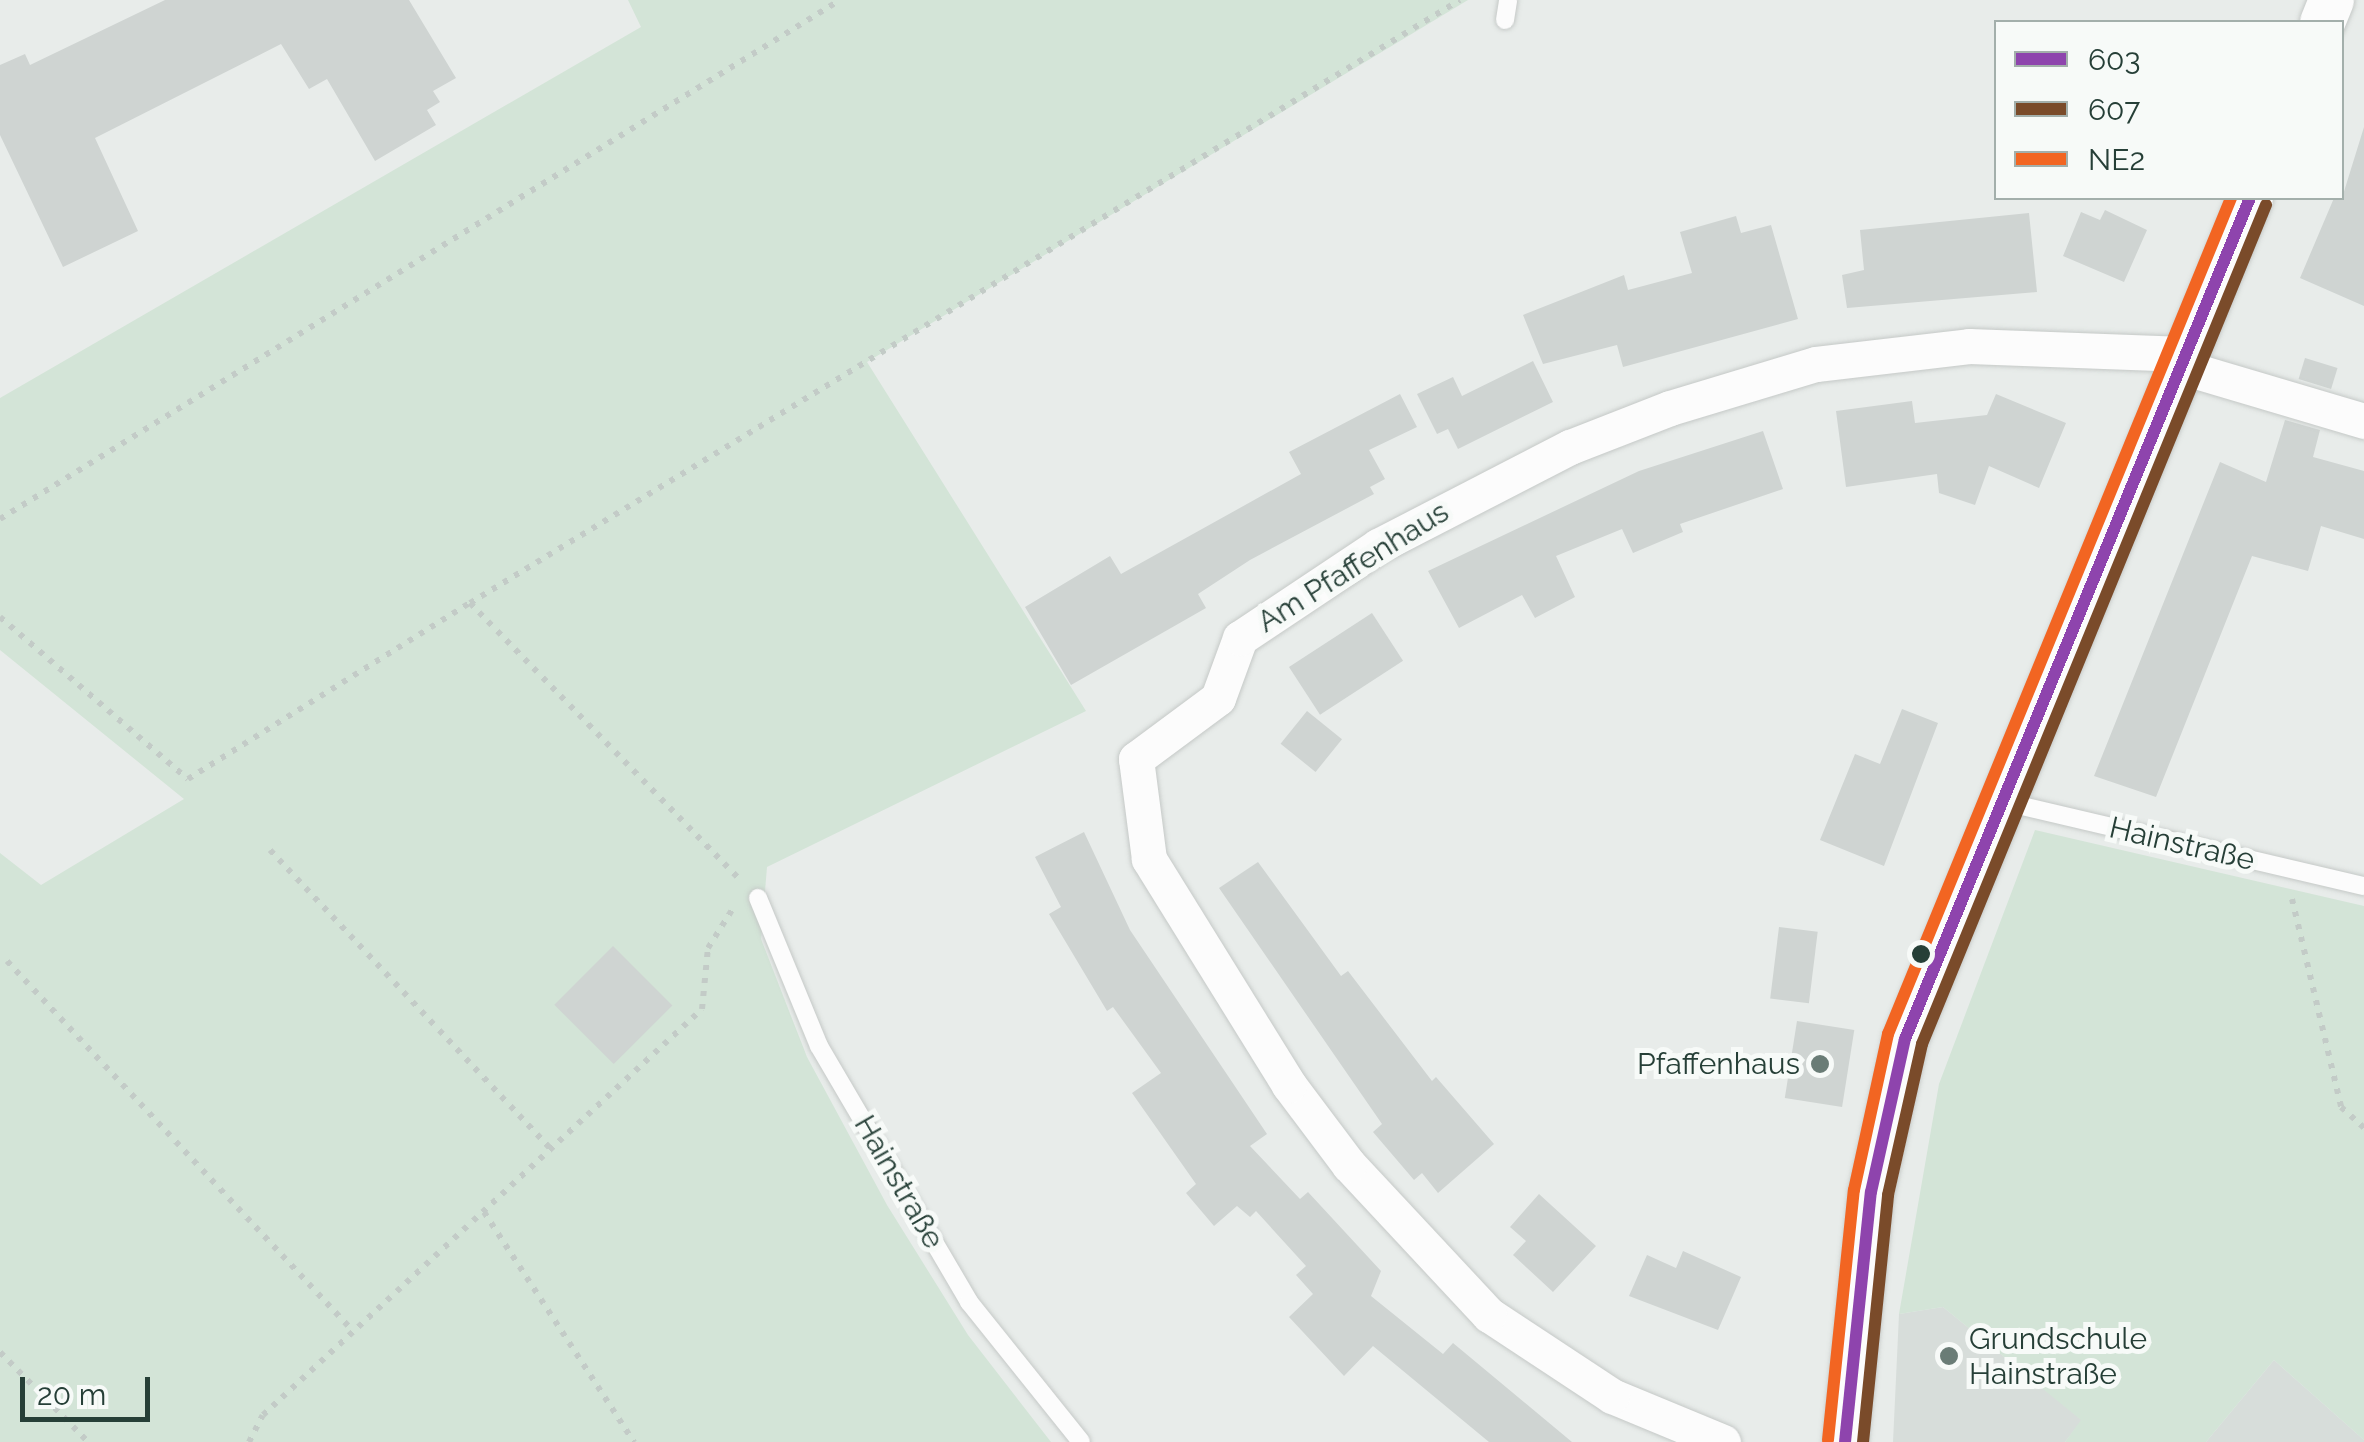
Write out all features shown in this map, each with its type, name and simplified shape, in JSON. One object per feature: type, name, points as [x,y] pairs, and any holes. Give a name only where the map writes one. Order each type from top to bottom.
[{"type":"street","points":[[1845,1442],[1871,1192],[1904,1039],[2249,200]]},
{"type":"street","name":"Am Pfaffenhaus","points":[[1722,1442],[1612,1396],[1489,1315],[1349,1164],[1288,1085],[1149,859],[1136,759],[1218,698],[1240,638],[1363,556],[1476,492],[1670,408],[1816,364],[1969,346],[2184,361]]},
{"type":"street","points":[[2184,361],[2364,421]]},
{"type":"lane","points":[[1505,20],[1508,0]]},
{"type":"lane","name":"Hainstraße","points":[[2000,801],[2364,886]]},
{"type":"lane","name":"Hainstraße","points":[[758,898],[819,1046],[969,1302],[1081,1442]]},
{"type":"path","points":[[0,519],[840,0]]},
{"type":"path","points":[[0,616],[188,779],[1460,0]]},
{"type":"path","points":[[249,1442],[263,1415],[702,1009],[708,948],[720,922],[758,898],[470,603]]},
{"type":"path","points":[[270,850],[552,1149]]},
{"type":"path","points":[[2285,868],[2341,1107],[2364,1128]]},
{"type":"path","points":[[7,961],[352,1330]]},
{"type":"path","points":[[484,1212],[634,1442]]},
{"type":"path","points":[[0,1352],[88,1442]]},
{"type":"shaded area","name":"Grundschule Hainstraße","points":[[1943,1307],[2082,1420],[2065,1442],[1893,1442],[1899,1314]]},
{"type":"shaded area","name":"Grundschule Hainstraße","points":[[2274,1360],[2364,1440],[2364,1442],[2206,1442]]},
{"type":"green space","points":[[628,0],[1468,0],[867,362],[1086,711],[767,867],[761,939],[807,1057],[887,1205],[968,1335],[1051,1442],[0,1442],[0,853],[41,885],[184,799],[0,650],[0,398],[641,27]]},
{"type":"green space","points":[[2035,830],[2364,906],[2364,1440],[2274,1360],[2206,1442],[2065,1442],[2081,1420],[1943,1307],[1899,1314],[1939,1084]]},
{"type":"building","points":[[165,0],[409,0],[456,78],[433,91],[440,102],[427,110],[436,125],[375,161],[327,79],[309,89],[281,44],[95,138],[138,231],[63,267],[0,135],[0,65],[25,54],[30,65]]},
{"type":"building","points":[[2364,127],[2364,306],[2300,278],[2333,200],[2344,200]]},
{"type":"building","points":[[2105,210],[2147,230],[2124,282],[2063,256],[2081,212],[2100,220]]},
{"type":"building","points":[[2029,213],[2037,292],[1847,308],[1842,275],[1864,270],[1860,230]]},
{"type":"building","points":[[1736,216],[1741,233],[1771,225],[1798,319],[1623,367],[1617,345],[1543,364],[1523,315],[1624,275],[1628,290],[1692,273],[1680,232]]},
{"type":"building","points":[[2305,358],[2338,368],[2331,389],[2299,379]]},
{"type":"building","points":[[1533,361],[1553,402],[1458,449],[1448,429],[1437,434],[1417,394],[1453,377],[1462,396]]},
{"type":"building","points":[[1400,394],[1417,427],[1369,450],[1385,479],[1370,487],[1374,494],[1250,560],[1198,594],[1206,608],[1071,685],[1025,607],[1110,556],[1121,574],[1301,474],[1289,452]]},
{"type":"building","points":[[1996,394],[2066,423],[2039,488],[1989,466],[1975,505],[1939,493],[1937,474],[1846,487],[1836,411],[1912,401],[1915,423],[1987,415]]},
{"type":"building","points":[[2285,420],[2320,430],[2313,457],[2364,471],[2364,539],[2321,526],[2308,571],[2252,556],[2156,797],[2094,776],[2220,462],[2266,482]]},
{"type":"building","points":[[1763,431],[1783,489],[1680,524],[1683,532],[1633,553],[1622,529],[1556,556],[1575,597],[1535,618],[1522,595],[1459,628],[1428,571],[1639,471]]},
{"type":"building","points":[[1372,613],[1403,661],[1320,715],[1289,667]]},
{"type":"building","points":[[1902,709],[1938,723],[1884,866],[1820,840],[1855,754],[1880,764]]},
{"type":"building","points":[[1307,711],[1342,739],[1316,772],[1281,744]]},
{"type":"building","points":[[1084,832],[1130,930],[1267,1134],[1250,1146],[1300,1199],[1308,1192],[1381,1271],[1371,1296],[1443,1354],[1453,1343],[1572,1442],[1489,1442],[1373,1346],[1344,1376],[1289,1317],[1313,1294],[1296,1275],[1306,1266],[1256,1211],[1250,1217],[1237,1206],[1214,1226],[1186,1193],[1196,1184],[1132,1093],[1161,1073],[1113,1007],[1107,1011],[1049,914],[1061,907],[1035,857]]},
{"type":"building","points":[[1258,862],[1341,976],[1348,971],[1432,1081],[1436,1077],[1494,1144],[1438,1193],[1422,1173],[1414,1180],[1373,1132],[1382,1124],[1219,888]]},
{"type":"building","points":[[1779,927],[1818,932],[1809,1003],[1770,998]]},
{"type":"building","points":[[613,946],[672,1005],[614,1064],[554,1005]]},
{"type":"building","name":"Pfaffenhaus","points":[[1797,1021],[1854,1030],[1842,1107],[1785,1098]]},
{"type":"building","points":[[1539,1194],[1596,1246],[1553,1292],[1513,1255],[1526,1241],[1510,1227]]},
{"type":"building","points":[[1683,1251],[1741,1277],[1718,1330],[1629,1296],[1647,1255],[1676,1268]]},
{"type":"transit line","name":"NE2","points":[[1828,1440],[1854,1190],[1888,1034],[2230,200]]},
{"type":"transit line","name":"603","points":[[1845,1442],[1871,1192],[1905,1039],[2249,200]]},
{"type":"transit line","name":"607","points":[[1863,1442],[1888,1195],[1922,1044],[2266,205]]},
{"type":"place","name":"Pfaffenhaus","points":[[1820,1064]]},
{"type":"place","name":"Grundschule Hainstraße","points":[[1949,1356]]}]
